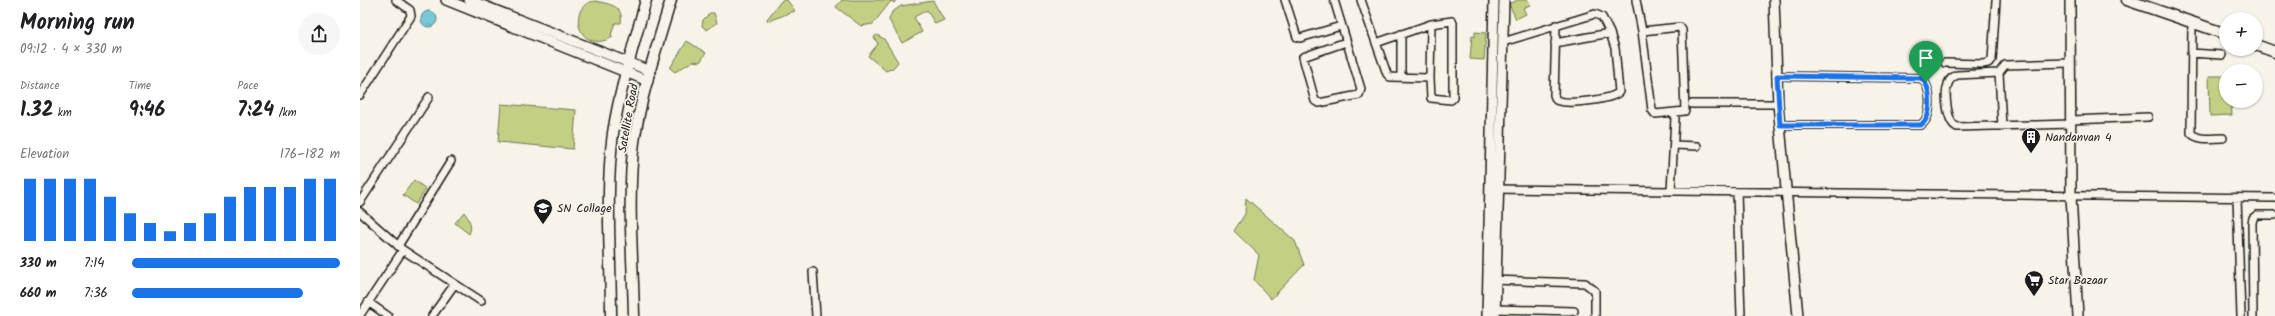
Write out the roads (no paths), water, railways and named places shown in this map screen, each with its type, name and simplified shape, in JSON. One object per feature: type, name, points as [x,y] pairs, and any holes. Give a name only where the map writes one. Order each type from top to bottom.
[{"type":"main road","name":"Satellite Road","points":[[611,316],[610,162],[614,132],[627,68],[646,0]]},
{"type":"main road","name":"Satellite Road","points":[[634,316],[632,191],[634,142],[649,76],[671,0]]},
{"type":"main road","points":[[2127,0],[2219,31]]},
{"type":"main road","points":[[2147,0],[2219,25]]},
{"type":"main road","points":[[2263,40],[2275,44]]},
{"type":"main road","points":[[2263,48],[2275,52]]},
{"type":"street","points":[[360,95],[412,16],[410,10],[396,0]]},
{"type":"street","points":[[446,0],[649,76]]},
{"type":"street","points":[[468,0],[627,68]]},
{"type":"street","points":[[1285,0],[1297,36],[1300,38],[1341,26]]},
{"type":"street","points":[[1334,0],[1361,89],[1359,95],[1319,103],[1315,101],[1303,57],[1346,42]]},
{"type":"street","points":[[1361,0],[1387,74],[1390,76],[1430,78]]},
{"type":"street","points":[[1494,0],[1495,189]]},
{"type":"street","points":[[1488,316],[1492,280],[1504,0]]},
{"type":"street","points":[[1636,0],[1642,31],[1652,110],[1655,114],[1685,111],[1682,30],[1680,27],[1642,31]]},
{"type":"street","points":[[1774,0],[1778,104],[1798,316]]},
{"type":"street","points":[[1945,63],[1983,64],[1992,60],[1996,0]]},
{"type":"street","points":[[2070,0],[2069,63],[2071,196],[2078,316]]},
{"type":"street","points":[[1503,42],[1556,25],[1598,14],[1602,16],[1615,48],[1620,86],[1619,92],[1611,97],[1569,102],[1556,100],[1554,96],[1556,25]]},
{"type":"street","points":[[1376,43],[1431,24],[1452,21],[1454,23],[1453,98],[1451,100],[1431,98],[1431,24]]},
{"type":"street","points":[[2192,21],[2191,133],[2196,137],[2223,138]]},
{"type":"street","points":[[1555,43],[1610,33]]},
{"type":"street","points":[[1401,34],[1401,76]]},
{"type":"street","points":[[2191,53],[2219,55]]},
{"type":"street","points":[[2002,126],[1999,73],[2005,65],[2069,63]]},
{"type":"street","points":[[1999,73],[1957,75],[1951,78],[1947,87],[1948,119],[1951,125],[1956,127],[2002,126],[2148,117]]},
{"type":"street","points":[[1777,76],[1921,78],[1926,82],[1929,90],[1928,116],[1921,125],[1780,125]]},
{"type":"street","points":[[360,202],[429,97]]},
{"type":"street","points":[[1692,104],[1778,104]]},
{"type":"street","points":[[1671,191],[1675,118]]},
{"type":"street","points":[[1674,144],[1697,146]]},
{"type":"street","points":[[360,314],[401,248],[451,161]]},
{"type":"street","points":[[1495,189],[2275,198]]},
{"type":"street","points":[[1737,192],[1741,316]]},
{"type":"street","points":[[2237,198],[2241,316]]},
{"type":"street","points":[[360,212],[401,248],[454,285],[481,301]]},
{"type":"street","points":[[2253,316],[2253,218],[2257,215],[2275,215]]},
{"type":"street","points":[[813,272],[816,316]]},
{"type":"street","points":[[1492,280],[1495,313],[1566,313],[1574,311]]},
{"type":"street","points":[[1492,280],[1585,283],[1595,291],[1595,316]]},
{"type":"street","points":[[432,316],[454,285]]},
{"type":"street","points":[[368,302],[388,316]]},
{"type":"water","points":[[426,11],[432,11],[437,16],[435,25],[432,27],[426,27],[421,22],[421,16]]},
{"type":"place","name":"Nandanvan 4","points":[[2031,154]]},
{"type":"place","name":"SN Collage","points":[[543,225]]},
{"type":"place","name":"Star Bazaar","points":[[2034,297]]}]
